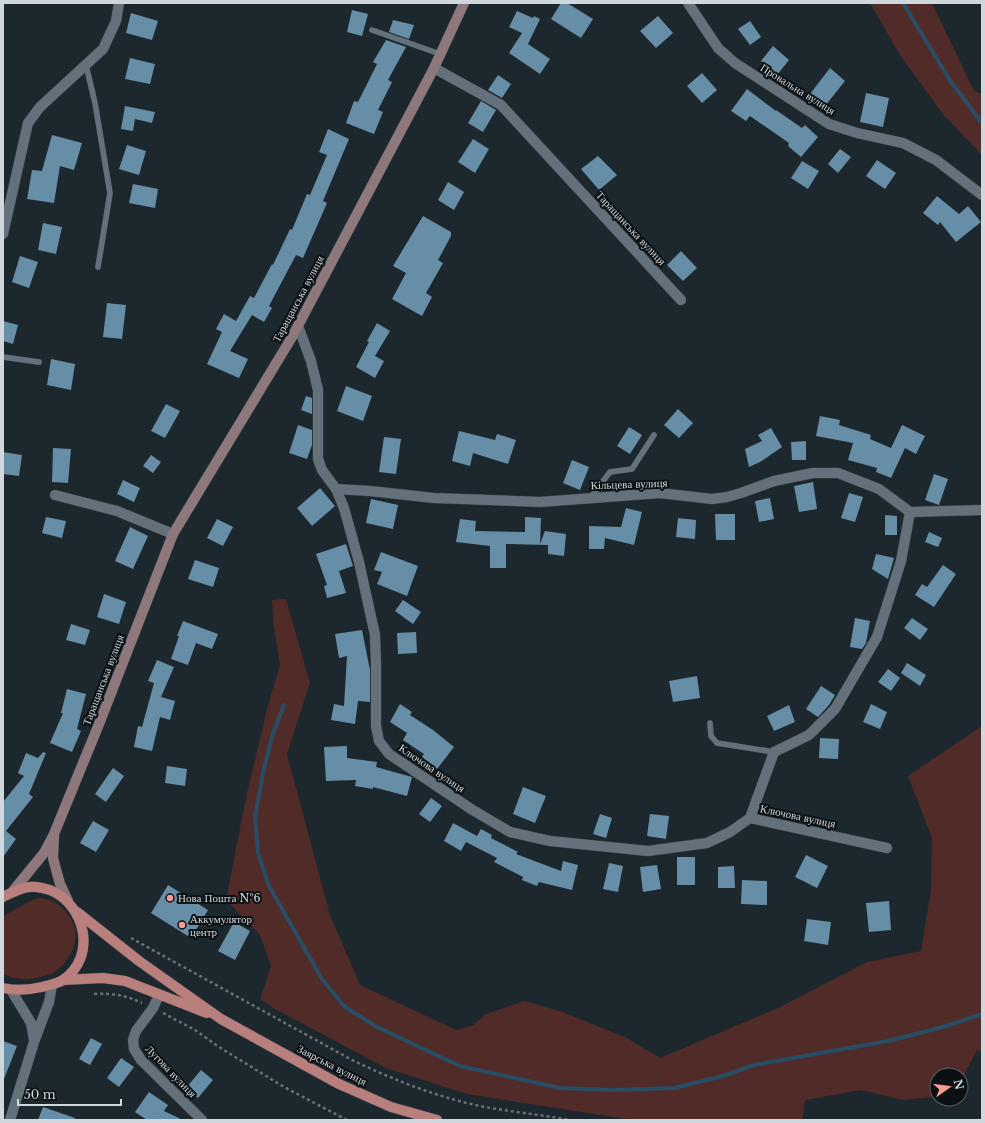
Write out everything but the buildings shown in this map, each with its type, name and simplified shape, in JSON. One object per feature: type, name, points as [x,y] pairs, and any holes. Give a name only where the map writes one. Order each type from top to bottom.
[{"type":"main road","name":"Таращанська вулиця","points":[[13,892],[44,853],[54,834],[99,724],[173,534],[298,326],[434,68],[464,3]]},
{"type":"main road","name":"Таращанська вулиця","points":[[54,834],[54,858],[60,884],[68,901]]},
{"type":"main road","points":[[3,897],[29,886],[43,887],[56,892],[68,901],[76,912],[81,924],[83,936],[79,961],[72,971],[62,980],[52,985],[27,990],[7,989]]},
{"type":"main road","name":"Заярська вулиця","points":[[76,912],[139,961],[221,1019],[339,1084],[391,1107],[437,1120]]},
{"type":"main road","name":"Заярська вулиця","points":[[62,980],[96,978],[125,981],[221,1019]]},
{"type":"street","points":[[3,234],[28,123],[40,106],[103,49],[116,21],[119,3]]},
{"type":"street","name":"Провальна вулиця","points":[[688,3],[718,48],[735,63],[829,124],[857,133],[903,143],[936,160],[982,195]]},
{"type":"street","name":"Таращанська вулиця","points":[[434,68],[501,106],[682,300]]},
{"type":"street","name":"Ключова вулиця","points":[[298,326],[311,361],[318,390],[318,459],[322,470],[336,489],[344,508],[357,555],[375,635],[376,726],[379,741],[389,754],[471,809],[510,832],[550,841],[648,851],[707,842],[730,832],[750,818],[887,848]]},
{"type":"street","name":"Кільцева вулиця","points":[[336,489],[370,490],[434,498],[540,502],[660,493],[712,499],[741,493],[774,481],[813,472],[838,473],[878,489],[910,512]]},
{"type":"street","points":[[55,495],[117,511],[173,534]]},
{"type":"street","points":[[750,818],[774,752],[809,735],[835,709],[877,637],[901,561],[910,512],[982,510]]},
{"type":"street","points":[[10,1120],[34,1042],[49,1002],[52,985]]},
{"type":"street","points":[[7,989],[31,1023],[34,1042]]},
{"type":"street","name":"Лугова вулиця","points":[[160,995],[153,1008],[136,1031],[133,1040],[134,1049],[141,1060],[202,1120]]},
{"type":"lane","points":[[372,30],[440,54]]},
{"type":"lane","points":[[86,64],[110,193],[98,267]]},
{"type":"lane","points":[[3,357],[39,362]]},
{"type":"lane","points":[[591,497],[610,472],[632,469],[654,435]]},
{"type":"lane","points":[[710,723],[711,736],[717,743],[774,752]]},
{"type":"path","points":[[130,937],[293,1029],[389,1078],[433,1093],[484,1106],[570,1120]]},
{"type":"path","points":[[94,994],[110,993],[133,999],[153,1008],[195,1030],[219,1047],[284,1087],[347,1120]]},
{"type":"shaded area","points":[[870,3],[932,3],[974,91],[982,94],[982,155],[942,113],[900,55]]},
{"type":"shaded area","points":[[286,599],[310,683],[287,754],[330,915],[360,985],[456,1030],[472,1026],[486,1014],[524,1001],[560,1011],[627,1038],[660,1058],[778,1008],[867,962],[921,951],[931,890],[932,838],[908,776],[982,726],[982,1052],[977,1050],[968,1067],[929,1067],[929,1098],[903,1100],[861,1090],[805,1100],[802,1120],[633,1120],[467,1094],[386,1068],[275,1009],[260,999],[271,966],[260,935],[226,900],[247,793],[267,709],[280,665],[274,628],[272,600]]},
{"type":"shaded area","points":[[40,898],[51,900],[56,903],[70,918],[76,935],[72,952],[61,967],[53,973],[45,976],[24,979],[13,978],[3,974],[3,916],[30,901]]},
{"type":"waterway","points":[[903,3],[951,82],[982,123]]},
{"type":"waterway","points":[[284,705],[273,733],[263,773],[255,817],[258,853],[269,886],[322,979],[345,1007],[377,1027],[460,1066],[560,1088],[613,1090],[674,1088],[723,1076],[754,1065],[888,1041],[943,1027],[982,1014]]},
{"type":"place","name":"Нова Пошта №6","points":[[170,898]]},
{"type":"place","name":"Аккумулятор центр","points":[[182,925]]}]
